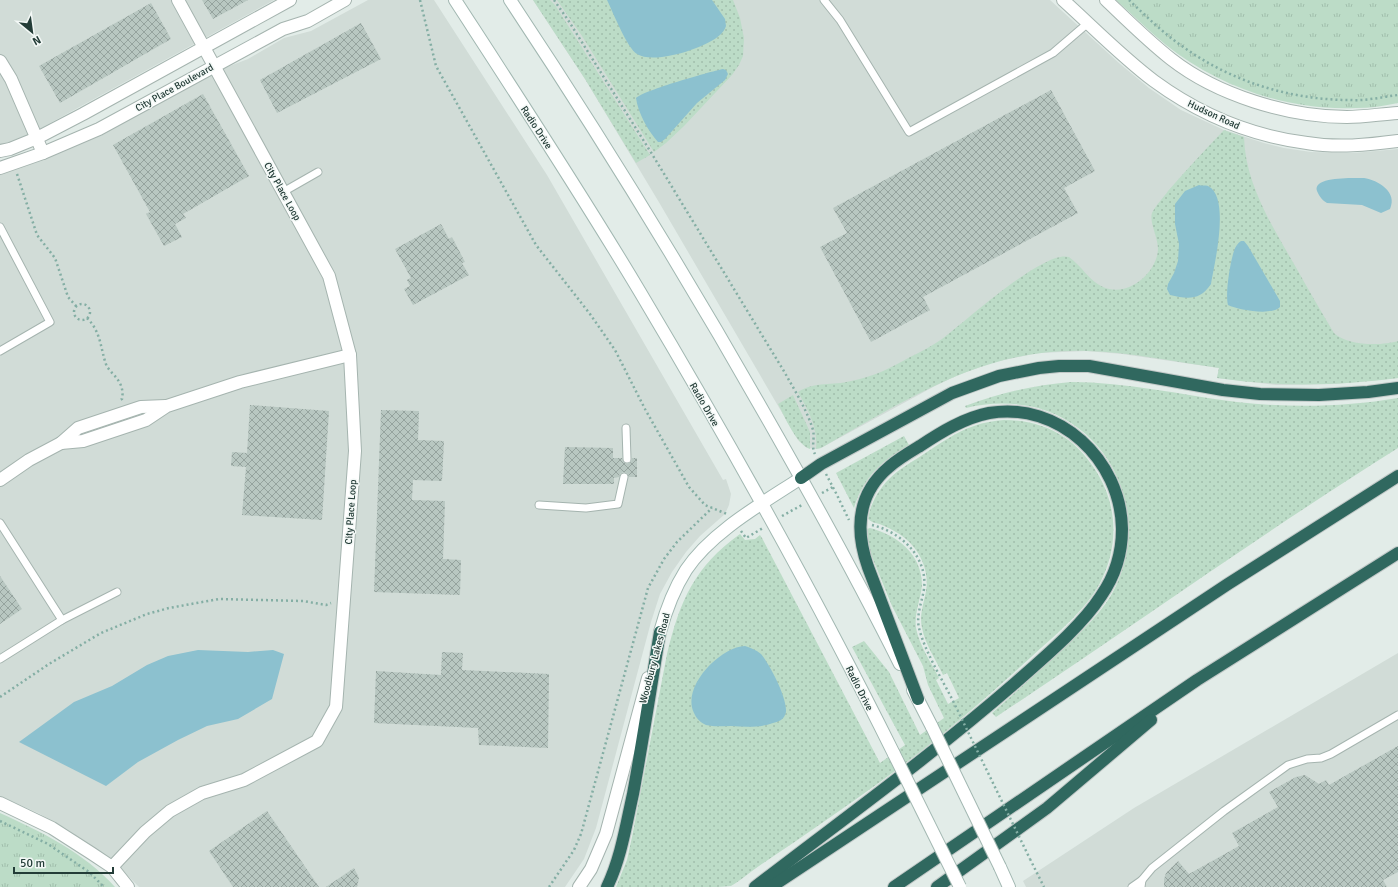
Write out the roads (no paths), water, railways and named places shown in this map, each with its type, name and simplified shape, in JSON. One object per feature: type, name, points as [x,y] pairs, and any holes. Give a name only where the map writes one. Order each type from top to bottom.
[{"type":"highway","points":[[801,478],[820,464],[952,393],[999,376],[1035,369],[1059,366],[1089,366],[1228,391],[1281,396],[1333,395],[1398,388]]},
{"type":"highway","points":[[755,887],[932,753],[989,706],[1086,616],[1102,596],[1110,582],[1115,568],[1121,541],[1121,518],[1117,498],[1110,478],[1094,454],[1080,439],[1060,425],[1035,415],[1013,412],[988,414],[966,420],[928,441],[897,461],[885,470],[870,489],[864,501],[860,523],[860,536],[864,558],[918,699]]},
{"type":"highway","points":[[771,887],[1228,584],[1398,476]]},
{"type":"highway","points":[[894,887],[1197,680],[1398,552]]},
{"type":"highway","points":[[607,887],[617,862],[625,833],[641,750],[660,632]]},
{"type":"highway","points":[[937,887],[1047,808],[1197,680]]},
{"type":"street","name":"City Place Loop","points":[[112,868],[145,832],[170,811],[202,793],[244,780],[317,741],[336,707],[355,451],[350,355],[329,276],[178,0]]},
{"type":"street","name":"City Place Boulevard","points":[[0,151],[10,149],[37,138],[84,114],[290,0]]},
{"type":"street","name":"City Place Boulevard","points":[[0,168],[42,153],[99,129],[214,65],[283,29],[308,20],[345,0]]},
{"type":"street","name":"Radio Drive","points":[[455,0],[551,148],[624,266],[702,398],[762,504],[827,625],[894,754],[960,887]]},
{"type":"street","points":[[510,0],[597,134],[679,267],[801,478],[918,699],[1009,887]]},
{"type":"street","name":"Hudson Road","points":[[1063,0],[1154,81],[1195,107],[1231,124],[1257,132],[1308,144],[1345,146],[1398,141]]},
{"type":"street","points":[[1106,0],[1171,59],[1190,73],[1237,96],[1274,108],[1309,114],[1347,117],[1398,112]]},
{"type":"street","points":[[0,61],[11,79],[42,153]]},
{"type":"street","points":[[61,443],[83,441],[146,420],[167,406],[240,382],[350,355]]},
{"type":"street","points":[[0,480],[29,460],[61,443],[78,428],[141,407],[167,406]]},
{"type":"street","name":"Woodbury Lakes Road","points":[[579,887],[591,869],[606,834],[660,632],[671,597],[689,566],[701,551],[723,532],[801,478]]},
{"type":"street","points":[[0,803],[52,828],[112,868],[128,887]]},
{"type":"lane","points":[[824,0],[840,20],[909,132],[1053,53],[1088,22]]},
{"type":"lane","points":[[284,192],[318,172]]},
{"type":"lane","points":[[0,227],[50,322],[0,351]]},
{"type":"lane","points":[[626,428],[627,458]]},
{"type":"lane","points":[[539,505],[586,508],[618,504],[624,477]]},
{"type":"lane","points":[[0,524],[62,620]]},
{"type":"lane","points":[[0,659],[62,620],[117,592]]},
{"type":"lane","points":[[1132,887],[1142,883],[1152,868],[1224,811],[1288,765],[1307,759],[1322,758],[1331,754],[1398,715]]},
{"type":"water","points":[[607,0],[712,0],[725,19],[726,26],[722,33],[704,45],[667,56],[645,57],[637,54],[629,45]]},
{"type":"water","points":[[723,69],[726,70],[728,74],[725,80],[697,103],[665,139],[658,142],[644,122],[636,98],[664,86]]},
{"type":"water","points":[[1364,178],[1375,181],[1389,192],[1392,203],[1390,209],[1381,213],[1362,205],[1327,203],[1321,198],[1317,191],[1317,186],[1327,180]]},
{"type":"water","points":[[1199,185],[1208,186],[1215,193],[1219,203],[1219,232],[1211,284],[1207,290],[1198,296],[1188,298],[1170,295],[1167,289],[1178,261],[1179,244],[1175,224],[1175,204],[1185,191]]},
{"type":"water","points":[[1241,241],[1244,241],[1248,246],[1280,301],[1280,307],[1276,310],[1263,312],[1239,309],[1228,305],[1228,278],[1232,256],[1235,248]]},
{"type":"water","points":[[745,646],[761,654],[769,666],[785,702],[786,710],[784,717],[777,722],[768,725],[747,727],[709,726],[704,724],[695,715],[691,703],[693,692],[698,681],[705,670],[714,661],[735,648]]},
{"type":"water","points":[[198,650],[248,652],[273,650],[284,654],[272,699],[238,719],[207,726],[178,740],[138,762],[106,786],[19,742],[74,702],[112,686],[147,665],[168,656]]}]
